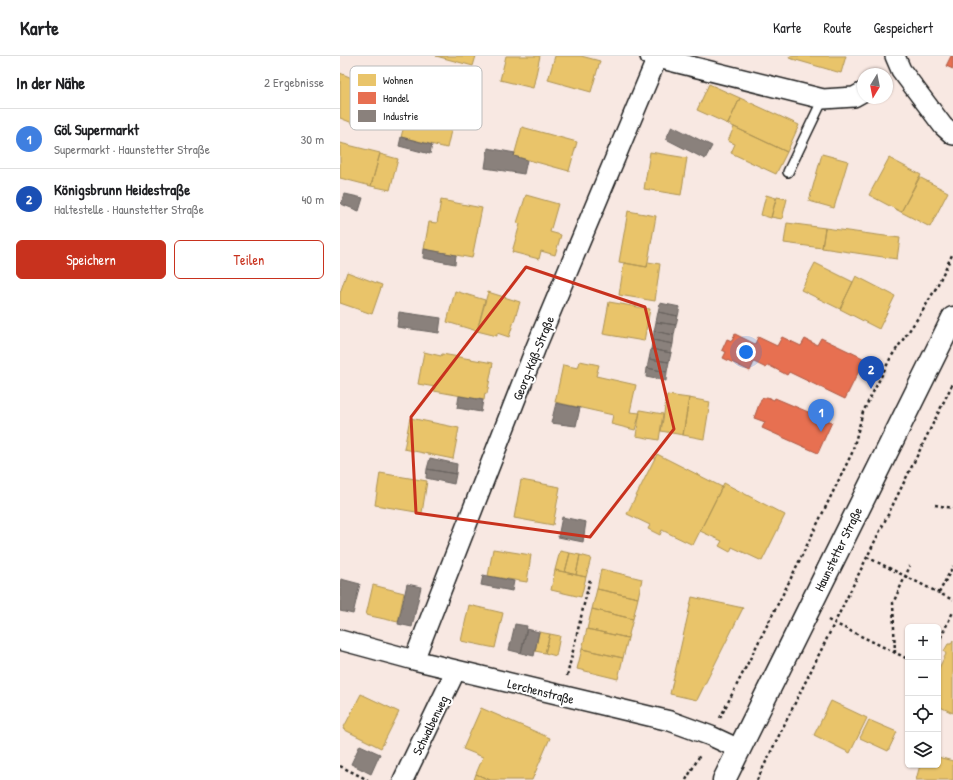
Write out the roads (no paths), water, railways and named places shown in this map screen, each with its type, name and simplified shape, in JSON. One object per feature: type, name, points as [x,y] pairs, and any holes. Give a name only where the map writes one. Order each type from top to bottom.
[{"type":"street","points":[[654,57],[823,99],[854,97],[857,95]]},
{"type":"street","name":"Georg-Käß-Straße","points":[[414,660],[536,347],[654,57]]},
{"type":"street","points":[[894,68],[943,126],[953,135]]},
{"type":"street","name":"Haunstetter Straße","points":[[724,780],[953,318]]},
{"type":"street","name":"Lerchenstraße","points":[[340,640],[414,660],[670,721],[711,736],[739,749]]},
{"type":"street","name":"Schwalbenweg","points":[[403,780],[456,670]]},
{"type":"lane","points":[[788,172],[823,99]]},
{"type":"place","name":"Königsbrunn Heidestraße","points":[[871,389]]},
{"type":"place","name":"Göl Supermarkt","points":[[821,432]]}]
